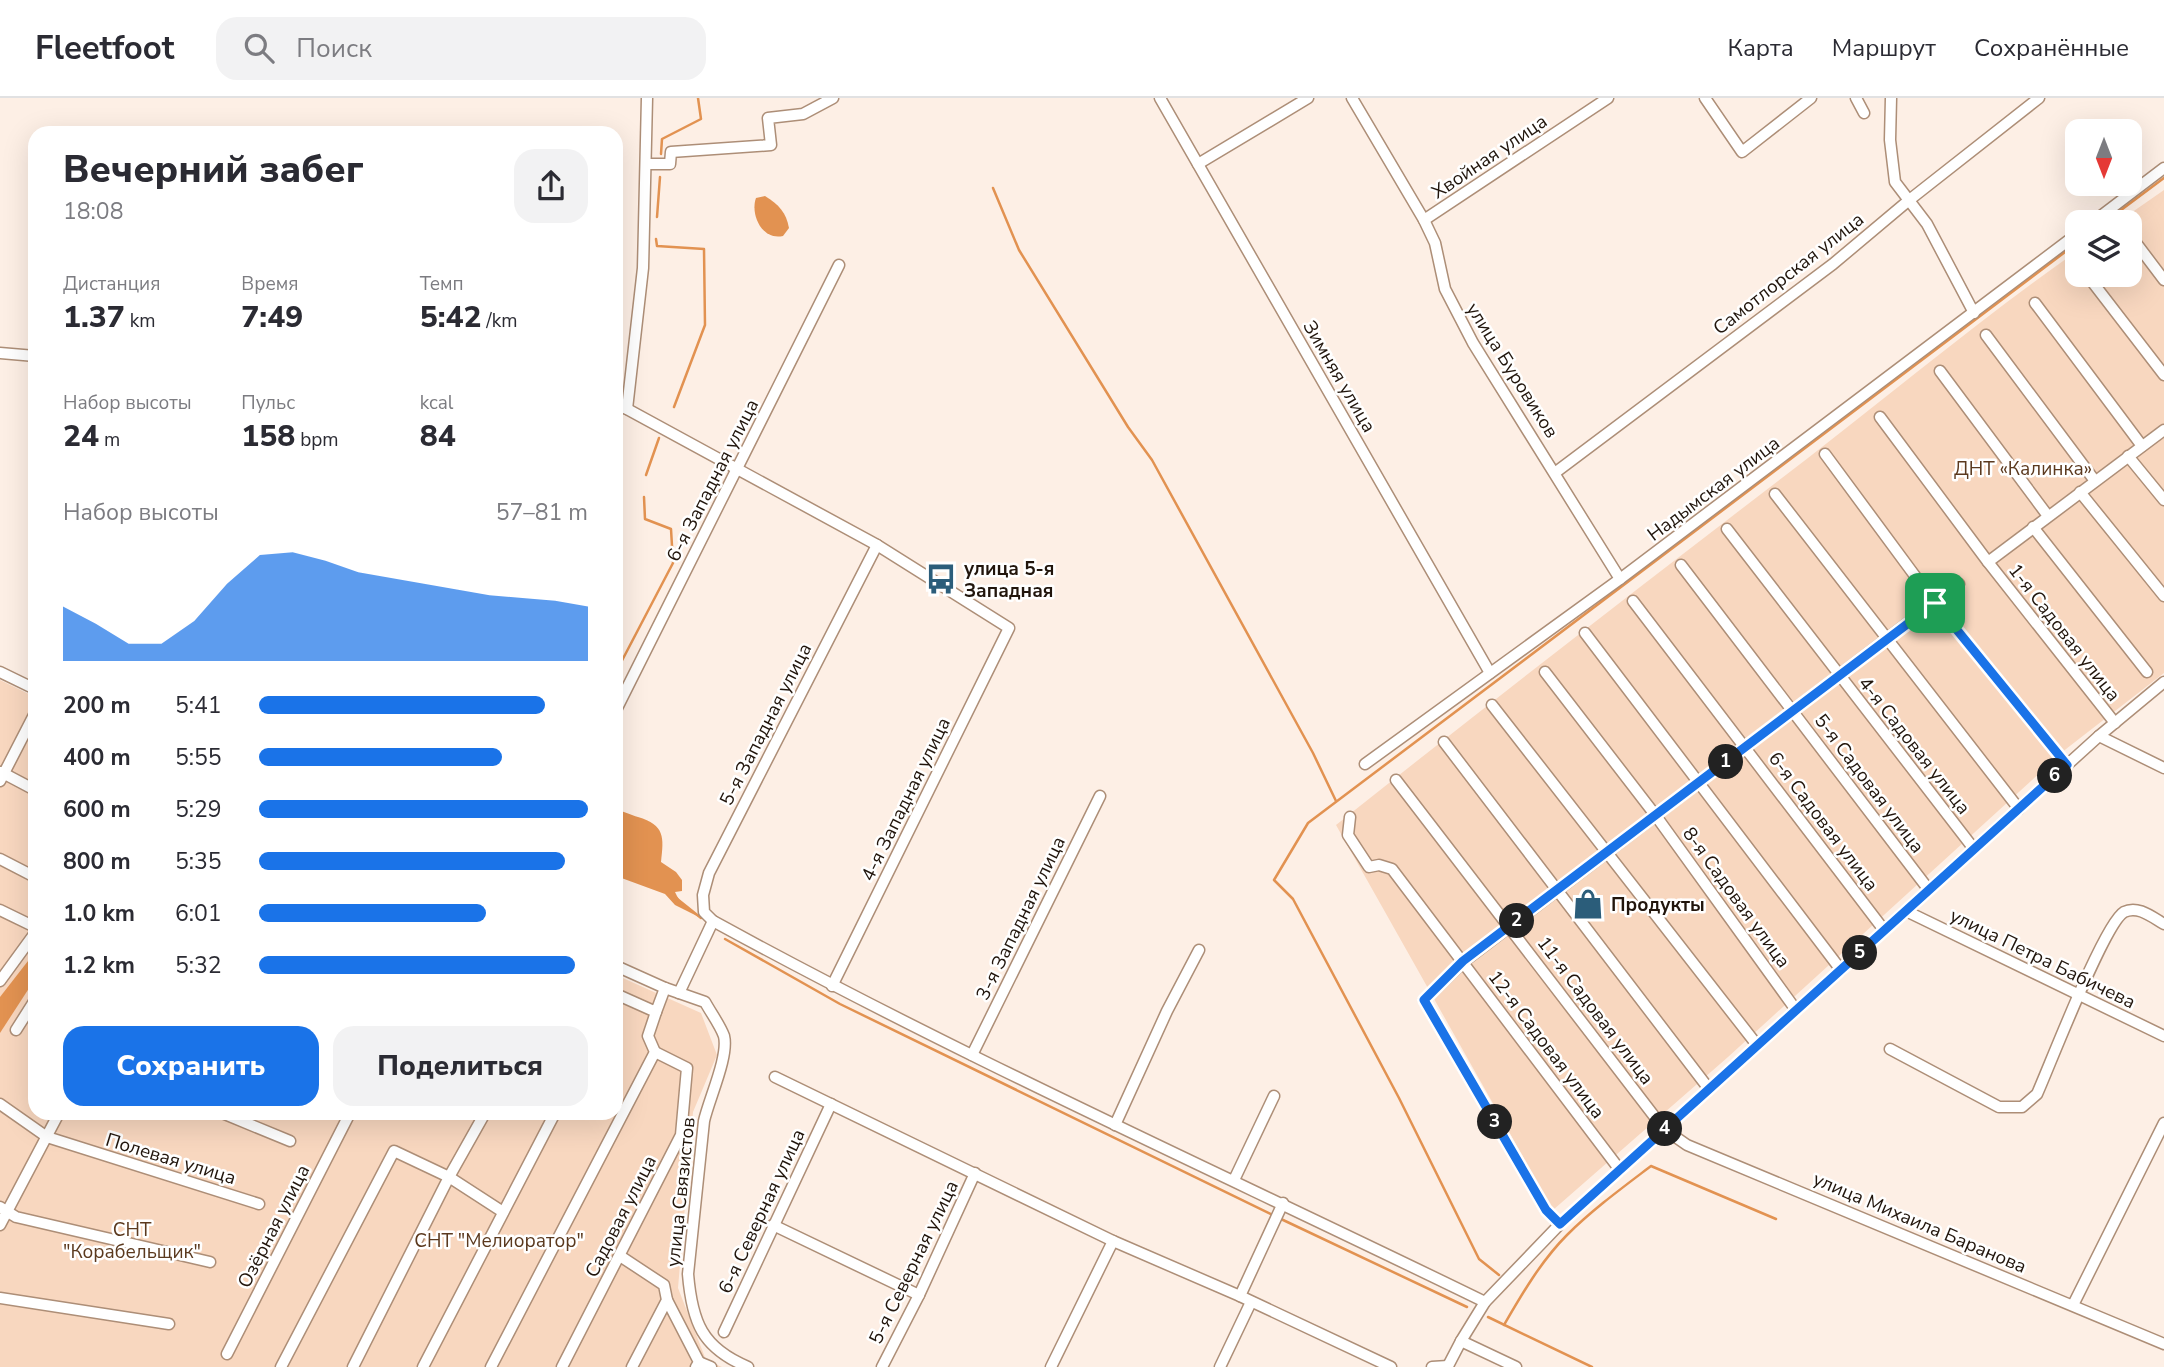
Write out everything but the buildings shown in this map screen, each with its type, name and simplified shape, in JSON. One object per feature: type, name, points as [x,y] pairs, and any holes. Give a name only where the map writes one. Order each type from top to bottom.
[{"type":"street","points":[[627,409],[643,268],[648,98]]},
{"type":"street","points":[[647,164],[670,164],[671,152],[771,145],[768,118],[803,114],[833,98]]},
{"type":"street","name":"Зимняя улица","points":[[1160,98],[1490,673]]},
{"type":"street","points":[[1198,164],[1308,98]]},
{"type":"street","name":"улица Буровиков","points":[[1352,98],[1424,220],[1435,243],[1445,289],[1453,307],[1499,387],[1556,472],[1620,579]]},
{"type":"street","name":"Хвойная улица","points":[[1424,220],[1608,98]]},
{"type":"street","points":[[1705,98],[1742,152],[1811,98]]},
{"type":"street","points":[[1856,98],[1864,113]]},
{"type":"street","points":[[1891,98],[1895,182],[1927,224],[1974,313]]},
{"type":"street","name":"Самотлорская улица","points":[[1556,472],[1833,264],[2039,98]]},
{"type":"street","points":[[2108,210],[2164,167]]},
{"type":"street","name":"Надымская улица","points":[[1365,764],[1620,579],[2065,243]]},
{"type":"street","points":[[2142,251],[2164,281]]},
{"type":"street","name":"6-я Западная улица","points":[[623,696],[839,265]]},
{"type":"street","points":[[2096,287],[2164,374]]},
{"type":"street","points":[[2035,303],[2142,446]]},
{"type":"street","points":[[1986,335],[2095,481]]},
{"type":"street","points":[[0,353],[28,355]]},
{"type":"street","points":[[1940,371],[2048,516]]},
{"type":"street","points":[[623,408],[877,545]]},
{"type":"street","name":"1-я Садовая улица","points":[[1880,418],[1988,562],[2115,723]]},
{"type":"street","points":[[1988,562],[2164,430]]},
{"type":"street","points":[[1825,454],[1935,603],[2067,765]]},
{"type":"street","points":[[2128,456],[2164,500]]},
{"type":"street","points":[[2080,492],[2164,596]]},
{"type":"street","points":[[1775,494],[2019,809]]},
{"type":"street","points":[[2033,527],[2147,672]]},
{"type":"street","name":"4-я Садовая улица","points":[[1727,529],[1974,849]]},
{"type":"street","name":"4-я Западная улица","points":[[832,986],[1009,628],[877,545]]},
{"type":"street","name":"5-я Западная улица","points":[[713,921],[704,912],[703,895],[709,873],[877,545]]},
{"type":"street","name":"5-я Садовая улица","points":[[1681,565],[1929,890]]},
{"type":"street","points":[[1560,1224],[1546,1210],[1424,1000],[1463,961],[1959,584]]},
{"type":"street","name":"6-я Садовая улица","points":[[1633,601],[1884,930]]},
{"type":"street","points":[[1585,633],[1841,970]]},
{"type":"street","points":[[0,671],[28,685]]},
{"type":"street","name":"8-я Садовая улица","points":[[1545,672],[1656,816],[1796,1010]]},
{"type":"street","points":[[1432,1367],[1449,1366],[1485,1302],[1560,1224],[2099,736],[2164,682]]},
{"type":"street","points":[[1492,705],[1757,1045]]},
{"type":"street","points":[[28,726],[1,776],[28,787]]},
{"type":"street","points":[[2099,736],[2164,768]]},
{"type":"street","points":[[1444,742],[1709,1089]]},
{"type":"street","name":"11-я Садовая улица","points":[[1396,780],[1664,1129]]},
{"type":"street","name":"3-я Западная улица","points":[[972,1055],[1100,796]]},
{"type":"street","name":"12-я Садовая улица","points":[[1350,817],[1348,835],[1369,867],[1379,865],[1392,869],[1620,1170]]},
{"type":"street","points":[[0,859],[28,873]]},
{"type":"street","points":[[0,910],[28,924]]},
{"type":"street","points":[[1890,1049],[1999,1107],[2022,1107],[2037,1094],[2099,950],[2120,915],[2125,911],[2139,910],[2164,924]]},
{"type":"street","name":"улица Петра Бабичева","points":[[1906,911],[2164,1036]]},
{"type":"street","points":[[623,969],[679,993],[713,921],[832,986],[1485,1302]]},
{"type":"street","points":[[0,981],[28,943]]},
{"type":"street","points":[[1115,1125],[1167,1011],[1199,950]]},
{"type":"street","points":[[623,1112],[654,1052],[648,1036],[665,988]]},
{"type":"street","name":"улица Связистов","points":[[679,993],[705,1002],[724,1036],[725,1052],[704,1121],[689,1270],[690,1295],[706,1341],[748,1367]]},
{"type":"street","points":[[623,998],[656,1012]]},
{"type":"street","points":[[16,1030],[28,1011]]},
{"type":"street","name":"Садовая улица","points":[[562,1367],[681,1135],[687,1068],[654,1052]]},
{"type":"street","points":[[775,1077],[1113,1241],[1240,1296],[1391,1367]]},
{"type":"street","points":[[1234,1180],[1274,1096]]},
{"type":"street","name":"Полевая улица","points":[[0,1104],[47,1137],[259,1203]]},
{"type":"street","name":"6-я Северная улица","points":[[724,1332],[831,1104]]},
{"type":"street","points":[[0,1225],[4,1210],[56,1120]]},
{"type":"street","points":[[239,1120],[290,1141]]},
{"type":"street","name":"Озёрная улица","points":[[227,1354],[345,1120]]},
{"type":"street","points":[[353,1367],[449,1177],[481,1120]]},
{"type":"street","points":[[423,1367],[551,1120]]},
{"type":"street","points":[[491,1367],[619,1120]]},
{"type":"street","points":[[2073,1305],[2164,1123]]},
{"type":"street","name":"улица Михаила Баранова","points":[[1664,1129],[1688,1144],[2164,1344]]},
{"type":"street","points":[[281,1367],[394,1151],[449,1177],[503,1212]]},
{"type":"street","name":"5-я Северная улица","points":[[882,1367],[919,1295],[975,1173]]},
{"type":"street","points":[[1240,1296],[1283,1203]]},
{"type":"street","points":[[4,1210],[16,1217],[210,1262]]},
{"type":"street","points":[[773,1225],[919,1295]]},
{"type":"street","points":[[1052,1367],[1113,1241]]},
{"type":"street","points":[[620,1256],[664,1285],[667,1300],[698,1364],[711,1367]]},
{"type":"street","points":[[0,1298],[169,1324]]},
{"type":"street","points":[[632,1367],[667,1300]]},
{"type":"street","points":[[1220,1367],[1251,1302]]},
{"type":"street","points":[[1461,1341],[1516,1367]]},
{"type":"green space","name":"ДНТ «Калинка»","points":[[2164,190],[2164,673],[2066,749],[1728,1057],[1553,1210],[1336,825],[2065,260],[2065,287],[2142,287],[2142,210],[2135,210]]},
{"type":"green space","points":[[0,680],[28,694],[28,1120],[623,1120],[623,978],[701,1013],[717,1055],[693,1112],[678,1288],[706,1360],[722,1367],[0,1367]]},
{"type":"shaded area","points":[[765,196],[784,213],[789,228],[783,236],[769,234],[759,225],[755,211],[756,198]]},
{"type":"shaded area","points":[[623,812],[647,820],[658,828],[662,839],[661,862],[676,872],[682,880],[682,891],[675,892],[689,909],[701,918],[675,905],[665,894],[623,879]]},
{"type":"shaded area","points":[[28,961],[28,990],[0,1033],[0,997]]},
{"type":"waterway","points":[[661,154],[662,139],[701,119],[698,98]]},
{"type":"waterway","points":[[657,217],[660,177]]},
{"type":"waterway","points":[[2121,210],[2164,178]]},
{"type":"waterway","points":[[993,188],[1019,250],[1128,427],[1152,460],[1313,753],[1336,801]]},
{"type":"waterway","points":[[656,239],[657,246],[704,249],[705,325],[674,407]]},
{"type":"waterway","points":[[1499,1275],[1479,1259],[1399,1098],[1293,899],[1274,880],[1308,823],[2065,252]]},
{"type":"waterway","points":[[646,475],[659,438]]},
{"type":"waterway","points":[[623,659],[673,563],[671,529],[645,519],[644,497]]},
{"type":"waterway","points":[[676,898],[701,918]]},
{"type":"waterway","points":[[725,939],[840,1004],[1275,1216]]},
{"type":"waterway","points":[[1504,1325],[1532,1278],[1558,1245],[1597,1208],[1651,1166],[1776,1219]]},
{"type":"waterway","points":[[1281,1219],[1467,1307]]},
{"type":"waterway","points":[[1488,1317],[1592,1367]]},
{"type":"place","name":"улица 5-я Западная","points":[[941,579]]},
{"type":"place","name":"Продукты","points":[[1588,904]]},
{"type":"route","points":[[1935,603],[2067,765],[1560,1224],[1546,1210],[1424,1000],[1463,961],[1935,603]]},
{"type":"park label","name":"СНТ \"Корабельщик\"","points":[[132,1240]]},
{"type":"park label","name":"СНТ \"Мелиоратор\"","points":[[499,1240]]}]
